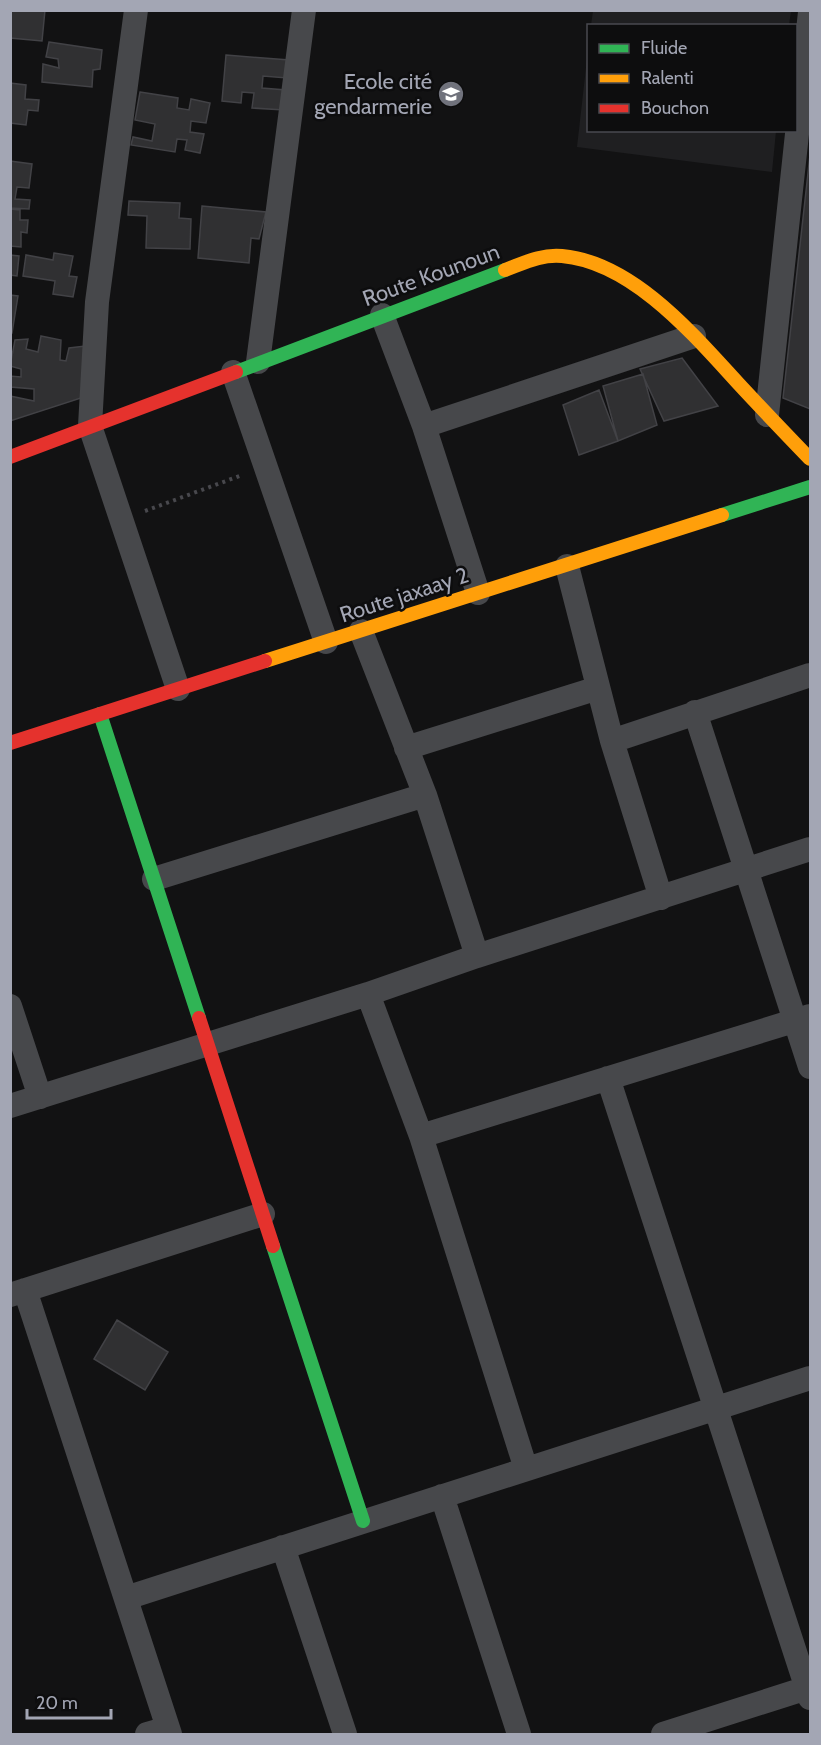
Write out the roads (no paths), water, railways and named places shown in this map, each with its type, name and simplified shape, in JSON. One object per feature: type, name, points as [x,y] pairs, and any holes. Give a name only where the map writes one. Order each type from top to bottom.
[{"type":"street","points":[[136,10],[97,302],[90,426],[178,689]]},
{"type":"street","points":[[258,362],[304,10]]},
{"type":"street","points":[[767,415],[810,12]]},
{"type":"street","name":"Route Kounoun","points":[[10,457],[542,256],[567,256],[586,261],[620,276],[642,290],[694,336],[810,459]]},
{"type":"street","points":[[382,315],[424,426],[478,593]]},
{"type":"street","points":[[424,426],[694,336]]},
{"type":"street","points":[[233,372],[326,642]]},
{"type":"street","name":"Route jaxaay 2","points":[[13,736],[100,714],[810,487]]},
{"type":"street","points":[[567,566],[612,741],[661,898]]},
{"type":"street","points":[[361,631],[425,795],[477,956]]},
{"type":"street","points":[[612,741],[810,675]]},
{"type":"street","points":[[406,748],[598,688]]},
{"type":"street","points":[[694,712],[746,870],[803,1018],[810,1066]]},
{"type":"street","points":[[100,714],[363,1521]]},
{"type":"street","points":[[154,879],[425,795]]},
{"type":"street","points":[[10,1106],[368,994],[477,956],[810,849]]},
{"type":"street","points":[[368,994],[421,1136],[526,1469]]},
{"type":"street","points":[[10,1006],[40,1096]]},
{"type":"street","points":[[421,1136],[803,1018]]},
{"type":"street","points":[[608,1078],[809,1693],[663,1734]]},
{"type":"street","points":[[162,1732],[126,1598],[18,1293],[263,1214]]},
{"type":"street","points":[[126,1598],[810,1378]]},
{"type":"street","points":[[442,1497],[519,1734]]},
{"type":"street","points":[[283,1547],[345,1734]]},
{"type":"place","name":"Ecole cité gendarmerie","points":[[451,94]]}]
